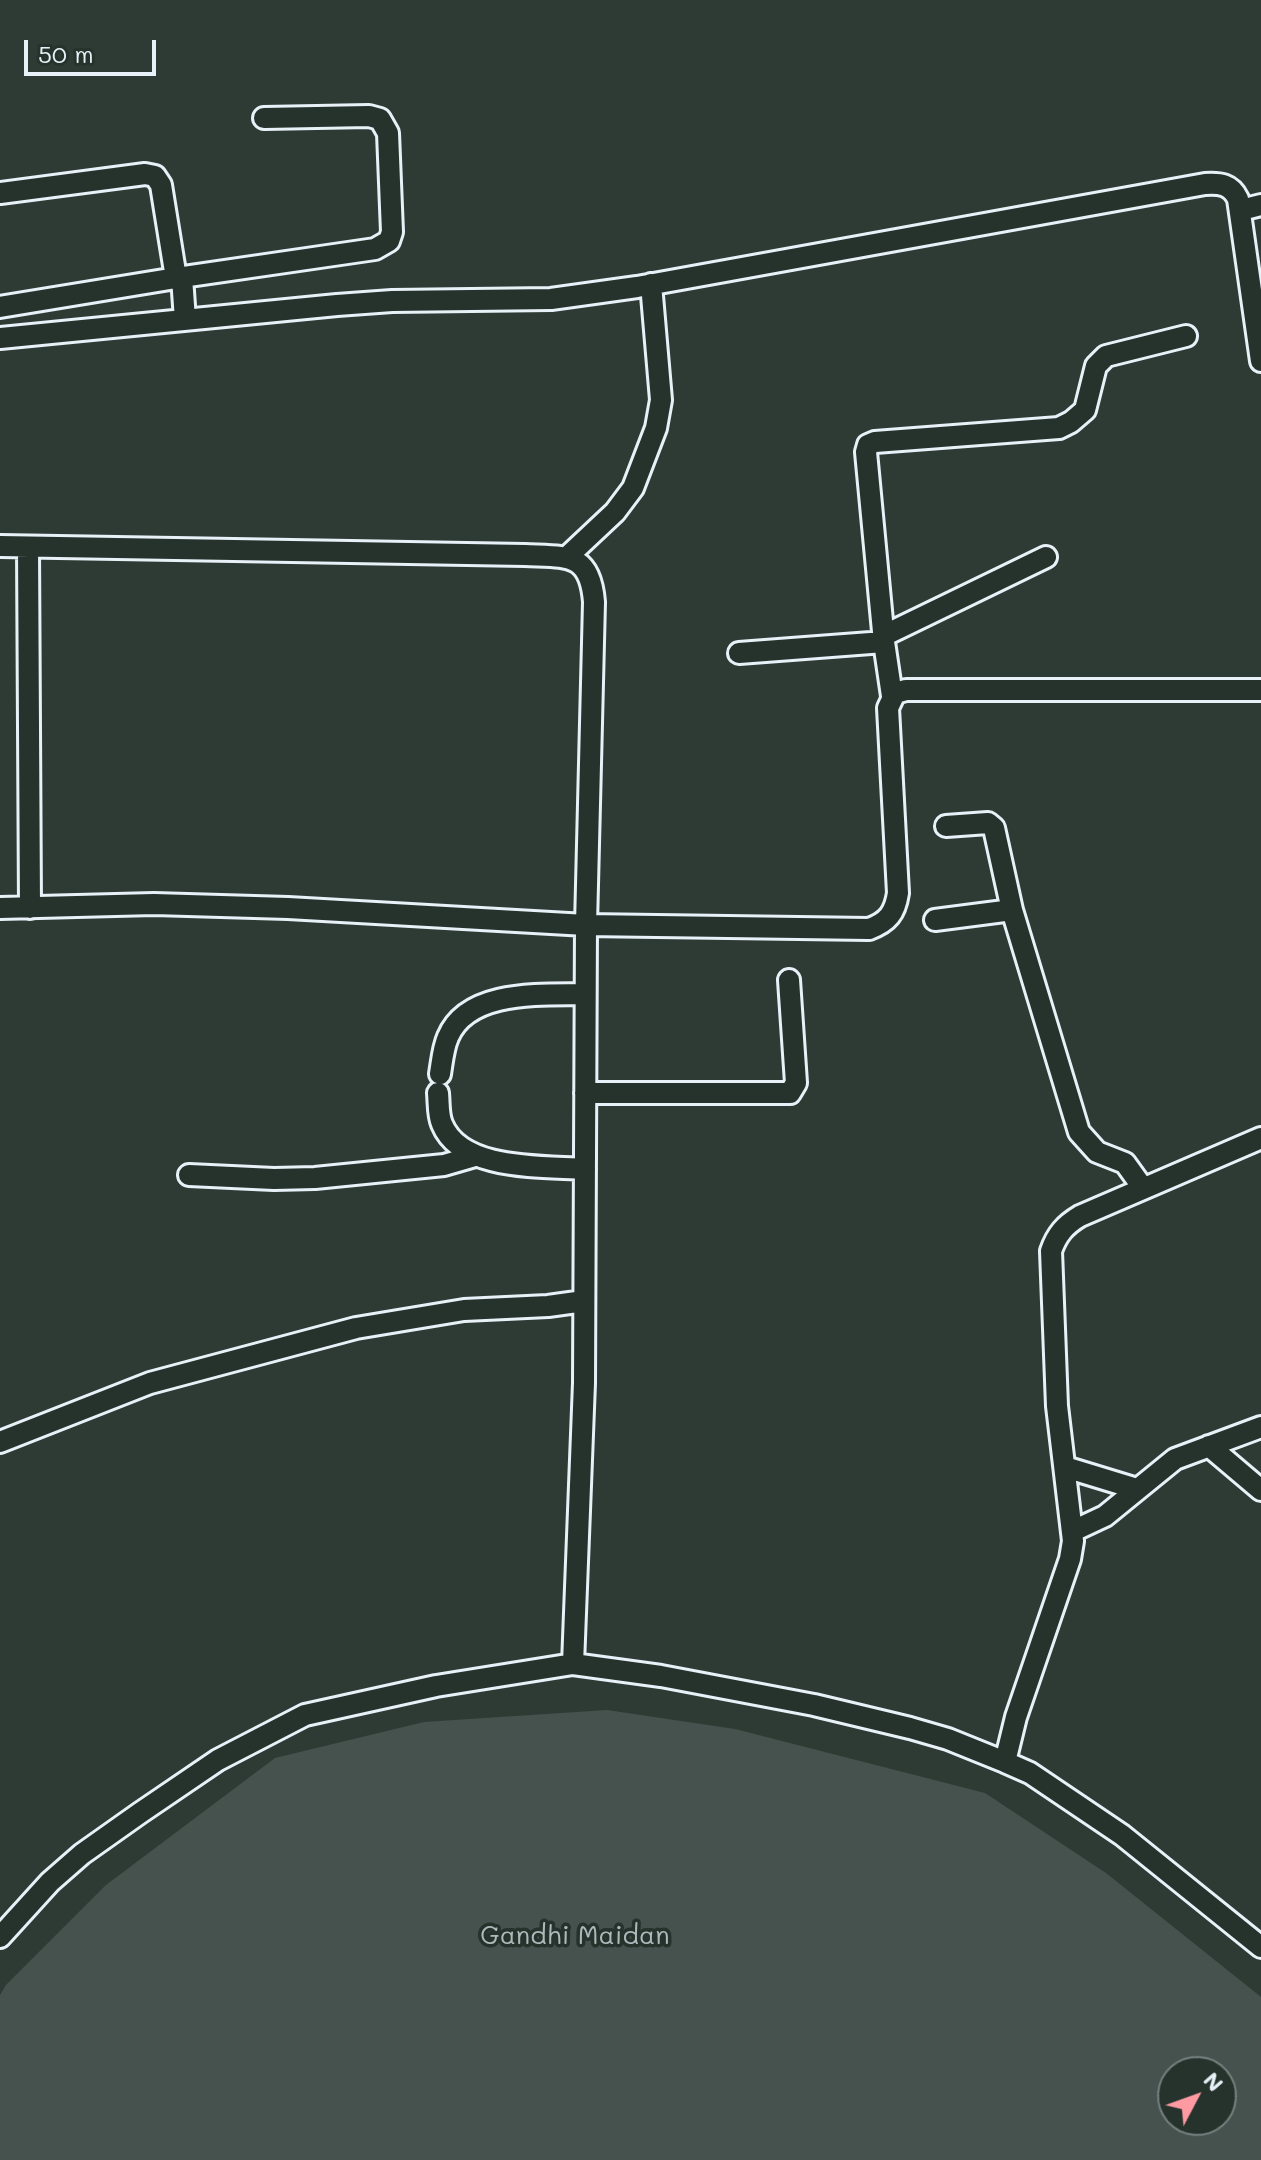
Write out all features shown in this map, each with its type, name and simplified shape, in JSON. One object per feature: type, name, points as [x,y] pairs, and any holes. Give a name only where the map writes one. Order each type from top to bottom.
[{"type":"street","points":[[0,307],[385,245],[391,237],[388,133],[380,119],[369,116],[264,118]]},
{"type":"street","points":[[0,193],[145,174],[155,176],[161,185],[185,320]]},
{"type":"street","points":[[0,338],[392,301],[551,299],[1222,183],[1230,187],[1241,210],[1261,361]]},
{"type":"street","points":[[1241,210],[1261,205]]},
{"type":"street","points":[[566,558],[615,512],[633,488],[656,428],[661,400],[651,284]]},
{"type":"street","points":[[0,908],[154,904],[586,925],[852,930],[880,925],[895,909],[898,893],[888,708],[892,696],[866,452],[868,445],[1059,428],[1085,410],[1096,366],[1106,356],[1186,336]]},
{"type":"street","points":[[0,546],[525,555],[566,558],[582,565],[588,573],[594,602],[585,994],[584,1383],[573,1664]]},
{"type":"street","points":[[28,547],[30,908]]},
{"type":"street","points":[[739,653],[884,639],[1046,557]]},
{"type":"street","points":[[892,696],[906,690],[1261,690]]},
{"type":"street","points":[[946,826],[985,823],[992,826],[1012,910],[1079,1132],[1097,1152],[1125,1163],[1143,1188]]},
{"type":"street","points":[[935,920],[1012,910]]},
{"type":"street","points":[[585,1093],[790,1093],[796,1083],[789,980]]},
{"type":"street","points":[[585,994],[518,995],[485,1003],[453,1029],[448,1037],[439,1084],[442,1125],[462,1148],[475,1156],[494,1162],[585,1169]]},
{"type":"street","points":[[1005,1762],[1016,1717],[1070,1559],[1073,1531],[1057,1406],[1051,1251],[1055,1238],[1068,1223],[1261,1138]]},
{"type":"street","points":[[189,1175],[315,1178],[444,1165],[475,1156]]},
{"type":"street","points":[[0,1442],[150,1383],[356,1328],[464,1310],[584,1301]]},
{"type":"street","points":[[1073,1531],[1105,1516],[1175,1459],[1261,1427]]},
{"type":"street","points":[[1209,1446],[1261,1490]]},
{"type":"street","points":[[1065,1467],[1137,1489]]},
{"type":"street","points":[[0,1937],[50,1882],[82,1854],[218,1760],[305,1715],[436,1686],[573,1664],[661,1676],[814,1705],[948,1739],[1005,1762],[1030,1773],[1110,1827],[1261,1947]]},
{"type":"green space","name":"Gandhi Maidan","points":[[607,1710],[735,1729],[985,1793],[1106,1873],[1261,1997],[1261,2160],[0,2160],[0,1995],[6,1985],[106,1885],[275,1758],[424,1722]]}]
